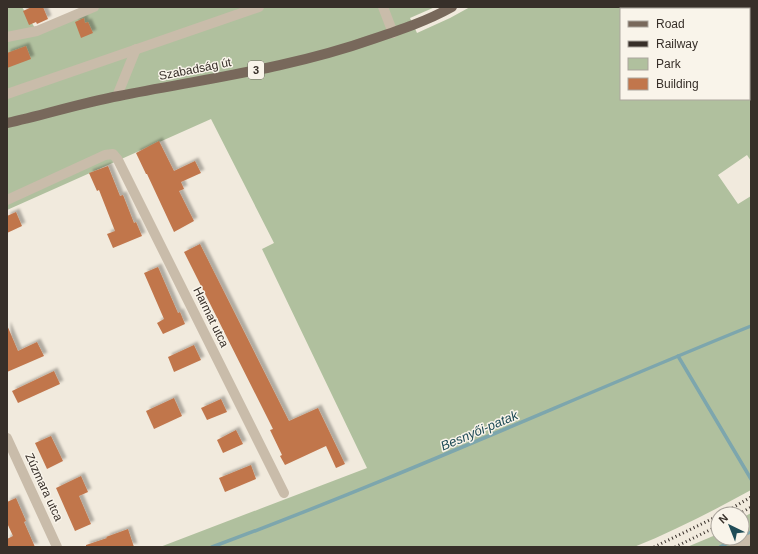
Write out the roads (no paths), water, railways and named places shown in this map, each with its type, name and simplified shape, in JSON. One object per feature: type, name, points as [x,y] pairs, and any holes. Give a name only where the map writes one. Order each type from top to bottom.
[{"type":"main road","name":"Szabadság út","points":[[7,123],[117,96],[271,68],[352,47],[422,22],[452,7]]},
{"type":"street","points":[[7,37],[37,31],[94,7]]},
{"type":"street","points":[[7,94],[136,48],[259,7]]},
{"type":"street","points":[[387,10],[393,33]]},
{"type":"street","points":[[117,96],[136,48]]},
{"type":"street","name":"Harmat utca","points":[[7,200],[105,155],[113,154],[118,160],[284,493]]},
{"type":"street","name":"Zúzmara utca","points":[[7,438],[57,547]]},
{"type":"street","points":[[734,547],[751,539]]},
{"type":"waterway","name":"Besnyői-patak","points":[[212,547],[415,467],[751,326]]},
{"type":"waterway","points":[[678,356],[751,479]]},
{"type":"railway","points":[[736,506],[751,497]]},
{"type":"railway","points":[[654,547],[710,520]]},
{"type":"railway","points":[[675,547],[710,530]]}]
